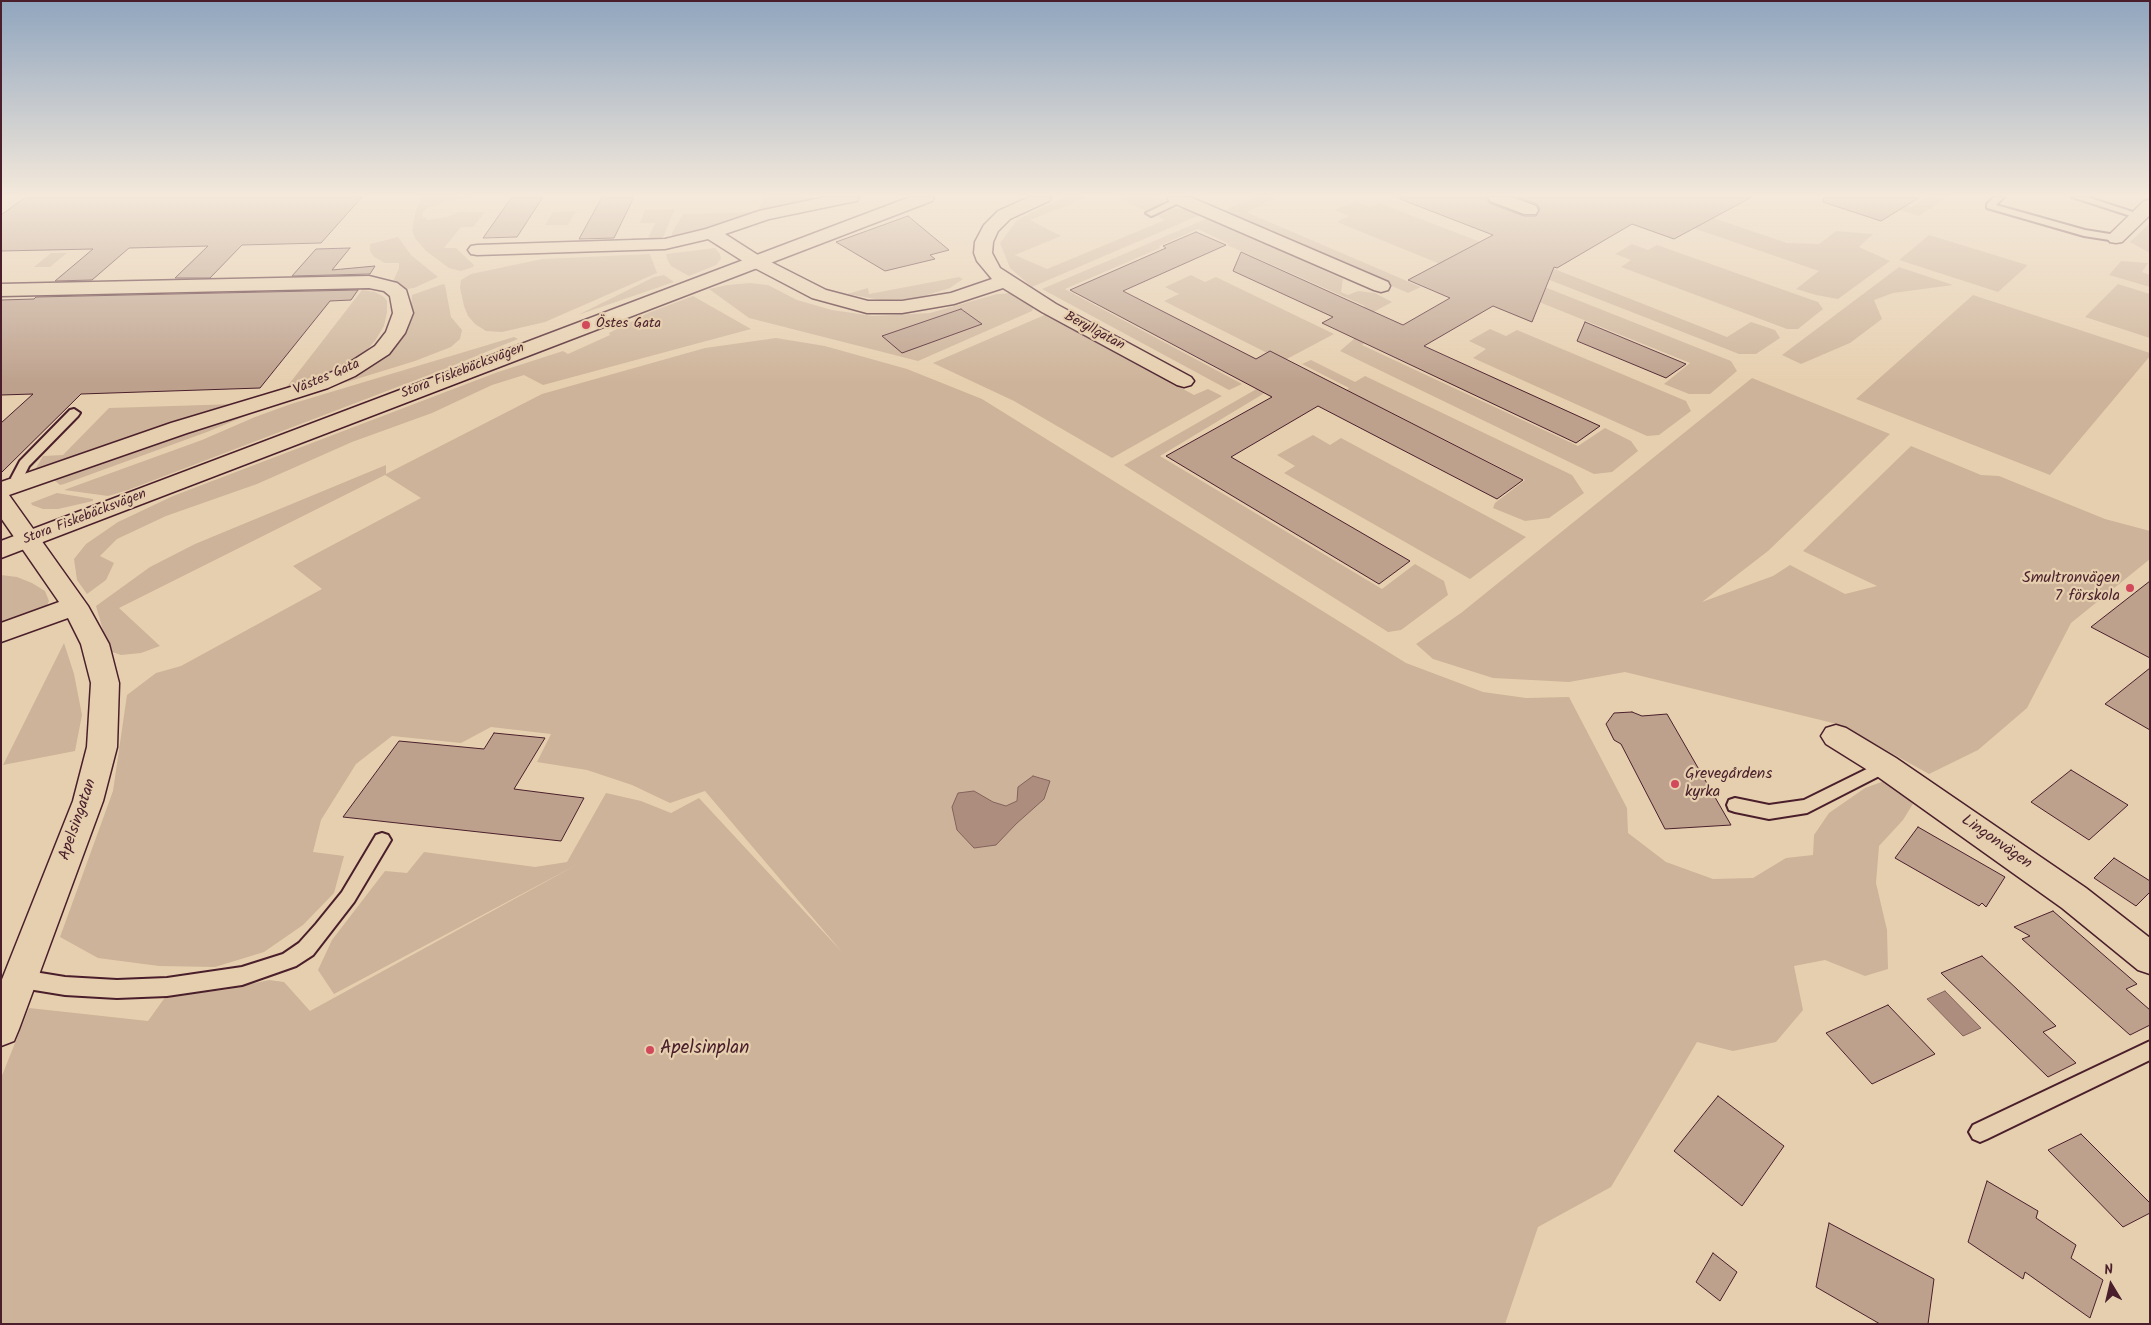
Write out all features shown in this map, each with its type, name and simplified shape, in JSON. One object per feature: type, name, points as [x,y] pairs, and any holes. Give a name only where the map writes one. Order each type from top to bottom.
[{"type":"street","points":[[753,259],[819,294],[866,307],[902,307],[928,304],[954,298],[1004,280]]},
{"type":"street","name":"Stora Fiskebäcksvägen","points":[[15,545],[762,259]]},
{"type":"street","name":"Beryllgatan","points":[[985,259],[994,272],[1004,280],[1049,308],[1184,381]]},
{"type":"street","points":[[1319,259],[1381,286]]},
{"type":"street","name":"Västes Gata","points":[[1,290],[369,282],[390,287],[399,294],[404,313],[400,324],[382,350],[348,372],[321,384],[179,428],[1,490]]},
{"type":"street","points":[[1,500],[15,545]]},
{"type":"street","name":"Apelsingatan","points":[[1,1029],[22,979],[88,801],[102,747],[105,683],[95,644],[74,606],[15,545]]},
{"type":"street","points":[[1,633],[74,606]]},
{"type":"street","name":"Lingonvägen","points":[[1836,736],[1885,766],[2074,898],[2150,959]]},
{"type":"lane","points":[[27,481],[18,478],[24,464],[74,413]]},
{"type":"lane","points":[[1736,805],[1769,812],[1807,806],[1885,766]]},
{"type":"lane","points":[[22,979],[65,986],[117,989],[167,987],[242,976],[289,960],[306,949],[324,930],[348,896],[382,840]]},
{"type":"lane","points":[[1980,1132],[2150,1050]]},
{"type":"shaded area","points":[[44,259],[60,259],[50,267],[34,267]]},
{"type":"shaded area","points":[[377,259],[416,259],[438,277],[414,288],[405,289],[392,284],[399,268],[399,263],[385,263]]},
{"type":"shaded area","points":[[437,259],[467,259],[474,265],[461,271],[449,268]]},
{"type":"shaded area","points":[[542,259],[652,259],[657,273],[545,322],[502,332],[486,331],[475,324],[468,316],[460,288],[461,280],[471,274]]},
{"type":"shaded area","points":[[667,259],[721,259],[716,265],[689,276],[671,266]]},
{"type":"shaded area","points":[[1006,259],[1024,259],[1047,269],[1071,259],[1098,259],[1032,287],[1010,268]]},
{"type":"shaded area","points":[[1113,259],[1135,259],[1065,289],[1242,384],[1229,390],[1042,289]]},
{"type":"shaded area","points":[[1258,259],[1298,259],[1343,279],[1341,292],[1348,295],[1358,291],[1375,293],[1392,302],[1357,321],[1348,316],[1365,306]]},
{"type":"shaded area","points":[[1329,259],[1355,259],[1421,287],[1408,293]]},
{"type":"shaded area","points":[[1428,259],[1476,259],[1455,270]]},
{"type":"shaded area","points":[[1496,259],[1529,259],[1727,337],[1751,322],[1775,330],[1780,338],[1756,354],[1739,354]]},
{"type":"shaded area","points":[[1628,259],[1696,259],[1818,302],[1823,309],[1798,329],[1787,329],[1621,267],[1631,260]]},
{"type":"shaded area","points":[[1783,259],[1885,259],[1890,261],[1838,299],[1796,289],[1819,271]]},
{"type":"shaded area","points":[[2007,259],[2027,266],[1998,292],[1899,260]]},
{"type":"shaded area","points":[[2121,261],[2148,263],[2142,272],[2150,275],[2150,287],[2109,275]]},
{"type":"shaded area","points":[[1899,267],[1953,285],[1893,293],[1874,300],[1882,319],[1850,343],[1801,364],[1782,355]]},
{"type":"shaded area","points":[[664,275],[674,282],[578,315],[654,277]]},
{"type":"shaded area","points":[[1191,275],[1205,282],[1216,277],[1334,334],[1283,361],[1164,301],[1179,294],[1165,287]]},
{"type":"shaded area","points":[[959,277],[963,279],[950,288],[914,299],[881,300],[847,294],[868,288],[869,294]]},
{"type":"shaded area","points":[[1527,280],[1731,361],[1737,371],[1710,394],[1689,394],[1664,384],[1690,363],[1517,293]]},
{"type":"shaded area","points":[[750,283],[768,285],[797,300],[832,310],[873,316],[930,313],[997,294],[1013,293],[1034,306],[1032,311],[918,361],[749,318],[709,289]]},
{"type":"shaded area","points":[[443,284],[445,285],[451,317],[462,330],[460,339],[451,347],[415,361],[272,405],[207,432],[64,484],[60,485],[53,479],[349,377],[411,309],[412,295]]},
{"type":"shaded area","points":[[2118,284],[2150,294],[2150,338],[2085,317]]},
{"type":"shaded area","points":[[362,290],[375,292],[387,301],[384,326],[375,341],[362,355],[343,368],[299,387],[286,388]]},
{"type":"shaded area","points":[[1973,295],[2150,353],[2150,356],[2050,475],[1856,399]]},
{"type":"shaded area","points":[[693,296],[751,329],[543,385],[524,375],[492,385],[432,413],[352,442],[257,484],[166,516],[117,539],[100,556],[114,563],[106,580],[87,594],[77,580],[74,559],[86,544],[118,522],[173,496],[498,372],[563,351],[568,354],[610,335],[609,333],[648,313]]},
{"type":"shaded area","points":[[1047,314],[1194,395],[1208,389],[1222,396],[1112,458],[1014,401],[933,363]]},
{"type":"shaded area","points":[[1490,329],[1506,336],[1517,330],[1686,401],[1691,411],[1659,435],[1647,436],[1473,358],[1486,349],[1469,341]]},
{"type":"shaded area","points":[[514,337],[518,339],[128,490],[108,496],[64,490],[202,440],[291,404]]},
{"type":"shaded area","points":[[776,338],[825,346],[907,369],[982,399],[1406,663],[1483,692],[1526,698],[1569,697],[1627,808],[1628,833],[1666,862],[1713,879],[1753,878],[1786,858],[1813,855],[1814,835],[1829,813],[1865,788],[1887,780],[1914,802],[1903,820],[1879,846],[1876,883],[1887,930],[1888,969],[1865,976],[1825,960],[1794,966],[1803,1010],[1776,1042],[1733,1051],[1697,1042],[1611,1187],[1538,1227],[1505,1324],[1,1324],[1,1078],[29,1008],[148,1021],[166,996],[224,990],[269,980],[284,982],[310,1011],[580,863],[334,994],[318,970],[332,940],[385,871],[407,873],[424,852],[535,867],[567,862],[606,793],[641,801],[671,813],[699,798],[842,952],[705,791],[670,803],[632,785],[587,770],[537,762],[551,734],[491,727],[461,743],[392,736],[356,764],[321,820],[313,852],[344,856],[334,893],[303,925],[264,952],[215,967],[159,966],[98,958],[60,937],[113,791],[127,695],[156,673],[181,666],[322,589],[293,566],[421,498],[385,475],[119,608],[160,646],[141,653],[121,655],[109,651],[96,606],[150,567],[195,544],[386,465],[386,474],[542,394],[705,348]]},
{"type":"shaded area","points":[[1355,338],[1364,343],[1362,345],[1578,446],[1605,428],[1631,441],[1638,451],[1612,472],[1594,474],[1340,351]]},
{"type":"shaded area","points":[[1311,360],[1355,382],[1365,376],[1572,475],[1584,493],[1549,518],[1525,521],[1493,508],[1495,503],[1525,480],[1347,390],[1349,388],[1302,364]]},
{"type":"shaded area","points":[[1752,378],[1890,434],[1768,551],[1702,602],[1773,576],[1790,565],[1845,594],[1877,586],[1803,551],[1911,446],[1981,475],[1999,476],[2105,519],[2150,531],[2150,559],[2071,623],[2027,708],[1978,750],[1929,774],[1841,725],[1625,672],[1569,682],[1493,678],[1433,659],[1416,644],[1461,613]]},
{"type":"shaded area","points":[[1260,387],[1268,391],[1160,456],[1382,589],[1415,564],[1444,581],[1448,595],[1401,630],[1388,632],[1124,465]]},
{"type":"shaded area","points":[[237,404],[37,470],[36,468],[43,456],[63,455],[109,408]]},
{"type":"shaded area","points":[[1313,435],[1330,445],[1341,438],[1526,537],[1470,579],[1284,473],[1295,466],[1277,455]]},
{"type":"shaded area","points":[[57,493],[93,499],[93,501],[58,509],[43,509],[31,503]]},
{"type":"shaded area","points":[[1,575],[17,577],[45,591],[49,601],[44,612],[1,629]]},
{"type":"shaded area","points":[[64,643],[74,674],[82,715],[75,751],[3,765]]},
{"type":"shaded area","points":[[1033,776],[1050,781],[1044,799],[996,845],[974,848],[957,830],[952,807],[958,793],[974,791],[993,802],[1006,806],[1017,801],[1018,787]]},
{"type":"shaded area","points":[[1945,991],[1981,1028],[1963,1036],[1927,999]]},
{"type":"building","points":[[81,259],[116,259],[92,280],[55,281]]},
{"type":"building","points":[[195,259],[229,259],[210,278],[175,278]]},
{"type":"building","points":[[307,259],[341,259],[332,270],[375,266],[370,274],[292,276]]},
{"type":"building","points":[[864,259],[935,259],[885,271]]},
{"type":"building","points":[[1141,259],[1195,259],[1123,291],[1256,359],[1270,351],[1523,480],[1497,499],[1318,406],[1231,457],[1410,561],[1379,584],[1166,456],[1272,397],[1070,290]]},
{"type":"building","points":[[1238,259],[1256,259],[1403,325],[1450,298],[1408,280],[1448,259],[1573,259],[1557,268],[1554,267],[1532,322],[1493,306],[1424,346],[1600,426],[1576,443],[1322,323],[1333,317],[1233,271]]},
{"type":"building","points":[[358,290],[351,300],[330,301],[260,388],[81,394],[1,473],[1,423],[33,394],[1,395],[1,300],[34,299],[36,297]]},
{"type":"building","points":[[961,309],[982,324],[902,353],[882,336]]},
{"type":"building","points":[[1585,322],[1686,364],[1666,378],[1577,341]]},
{"type":"building","points":[[2150,581],[2150,658],[2091,627]]},
{"type":"building","points":[[2150,668],[2150,730],[2105,704]]},
{"type":"building","name":"Grevegårdens kyrka","points":[[1632,712],[1642,716],[1667,714],[1731,825],[1665,829],[1621,744],[1614,740],[1606,724],[1614,713]]},
{"type":"building","points":[[494,733],[545,738],[514,789],[584,798],[561,841],[343,817],[399,741],[484,749]]},
{"type":"building","points":[[2071,770],[2128,805],[2089,840],[2031,802]]},
{"type":"building","points":[[1918,827],[2005,877],[1986,907],[1982,903],[1979,906],[1895,858]]},
{"type":"building","points":[[2114,858],[2150,881],[2150,892],[2136,906],[2094,878]]},
{"type":"building","points":[[2053,911],[2137,984],[2126,989],[2150,1010],[2150,1025],[2130,1035],[2022,939],[2030,936],[2014,927]]},
{"type":"building","points":[[1982,956],[2056,1026],[2043,1032],[2076,1063],[2048,1077],[1941,973]]},
{"type":"building","points":[[1888,1005],[1935,1054],[1872,1084],[1826,1033]]},
{"type":"building","points":[[1718,1096],[1784,1146],[1742,1206],[1674,1151]]},
{"type":"building","points":[[2081,1134],[2150,1203],[2150,1213],[2123,1227],[2048,1150]]},
{"type":"building","points":[[1987,1181],[2038,1211],[2036,1218],[2076,1245],[2071,1258],[2103,1280],[2090,1318],[2025,1272],[2023,1279],[1968,1242]]},
{"type":"building","points":[[1829,1223],[1934,1279],[1928,1324],[1880,1324],[1816,1287]]},
{"type":"building","points":[[1713,1253],[1737,1272],[1720,1301],[1696,1282]]},
{"type":"place","name":"Östes Gata","points":[[586,325]]},
{"type":"place","name":"Smultronvägen 7 förskola","points":[[2130,588]]},
{"type":"place","name":"Grevegårdens kyrka","points":[[1675,784]]},
{"type":"place","name":"Apelsinplan","points":[[650,1050]]}]
